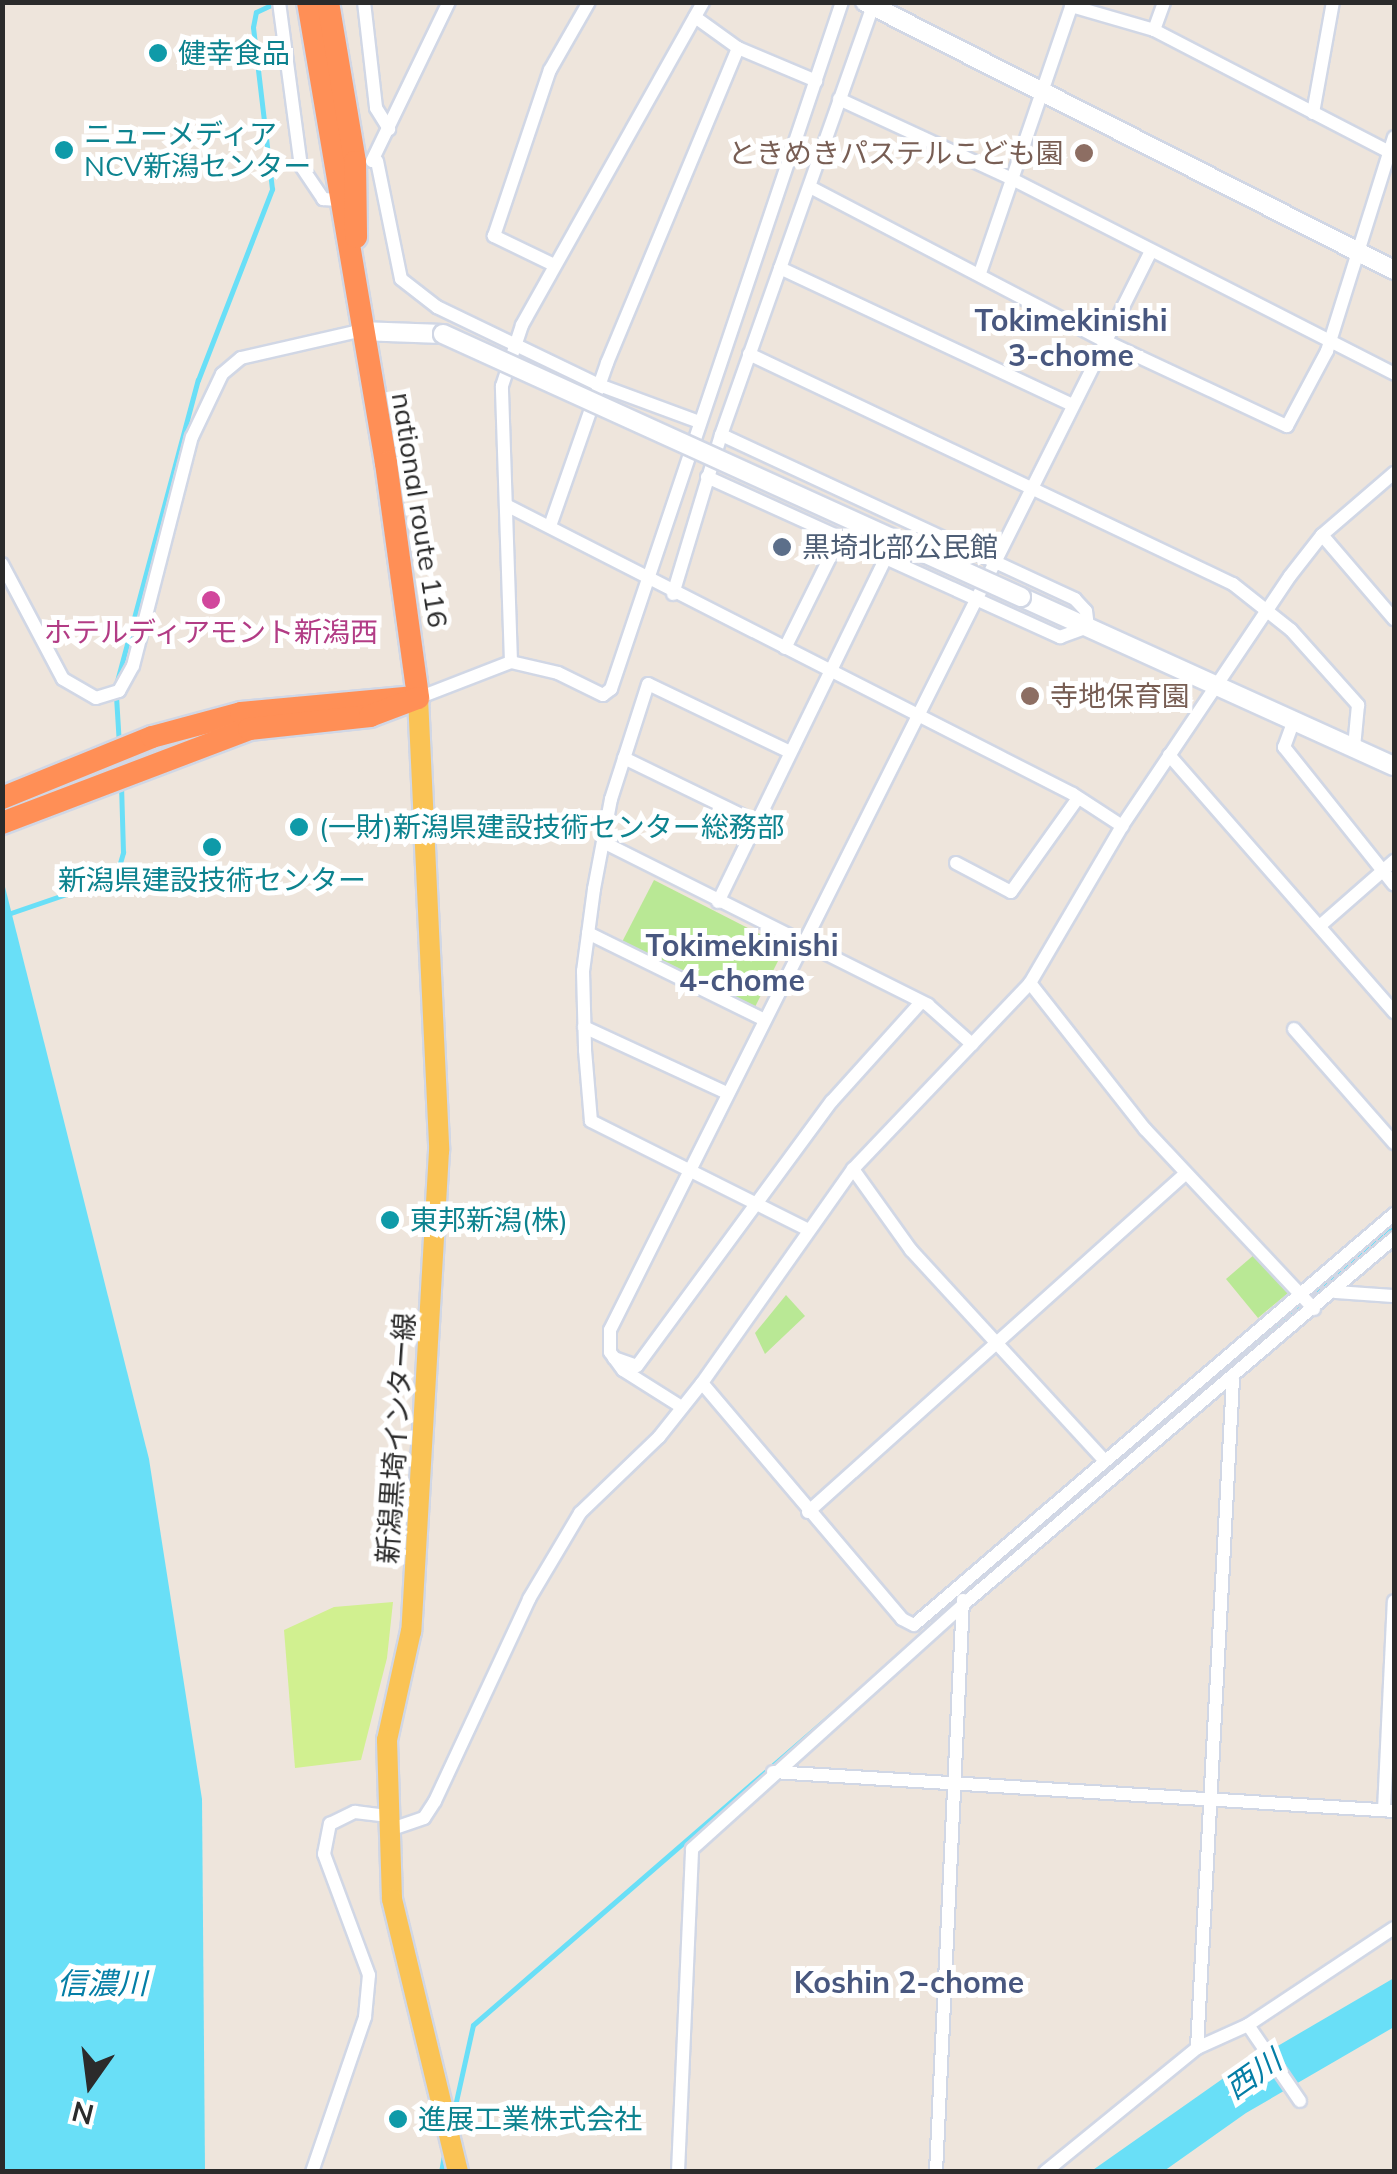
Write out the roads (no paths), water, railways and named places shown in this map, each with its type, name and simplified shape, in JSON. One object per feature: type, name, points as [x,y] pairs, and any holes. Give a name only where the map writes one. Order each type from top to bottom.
[{"type":"highway","name":"national route 116","points":[[308,2],[359,331],[386,463],[418,698]]},
{"type":"highway","name":"national route 116","points":[[328,2],[366,161],[359,331]]},
{"type":"highway","points":[[300,3],[320,74]]},
{"type":"highway","points":[[2,798],[157,748],[249,729],[370,716],[418,698]]},
{"type":"highway","points":[[2,823],[157,748]]},
{"type":"main road","name":"新潟黒埼インター線","points":[[418,698],[439,1150],[424,1467],[410,1631],[387,1740],[389,1823],[392,1899],[458,2172]]},
{"type":"street","points":[[280,2],[300,166],[323,199],[338,200]]},
{"type":"street","points":[[364,2],[376,108],[389,129]]},
{"type":"street","points":[[449,2],[389,129],[366,161],[401,279],[437,307],[599,386],[699,422]]},
{"type":"street","points":[[554,265],[494,236],[550,70],[589,2]]},
{"type":"street","points":[[511,662],[502,386],[516,345],[554,265],[703,2]]},
{"type":"street","points":[[418,698],[511,662],[558,673],[603,695],[611,689],[842,2]]},
{"type":"street","points":[[1154,30],[1164,2]]},
{"type":"street","points":[[1314,112],[1333,2]]},
{"type":"street","points":[[674,594],[706,477],[871,4],[1394,270]]},
{"type":"street","points":[[980,273],[1072,4],[1154,30],[1391,153]]},
{"type":"street","points":[[695,17],[738,48],[816,81]]},
{"type":"street","points":[[550,526],[599,386],[738,48]]},
{"type":"street","points":[[838,99],[1012,179],[1394,374]]},
{"type":"street","points":[[810,186],[1103,340],[1287,426],[1331,340],[1362,253],[1394,137]]},
{"type":"street","points":[[680,1406],[614,1358],[610,1330],[1030,483],[1151,251]]},
{"type":"street","points":[[780,268],[1070,404]]},
{"type":"street","points":[[2,564],[63,679],[96,698],[119,691],[133,666],[192,436],[222,374],[241,358],[359,331],[443,334],[1394,766]]},
{"type":"street","points":[[750,354],[1030,483],[1233,584],[1269,610],[1358,705],[1354,747]]},
{"type":"street","points":[[721,435],[1075,599],[1086,610],[1088,627]]},
{"type":"street","points":[[312,2172],[364,2017],[368,1974],[324,1854],[330,1824],[355,1812],[389,1823],[424,1818],[551,1555],[580,1513],[659,1436],[702,1383],[854,1168],[1030,983],[1122,826],[1322,535],[1394,473]]},
{"type":"street","points":[[706,477],[1060,637],[1088,627]]},
{"type":"street","points":[[506,505],[648,582],[1078,798],[1122,826]]},
{"type":"street","points":[[1322,535],[1394,619]]},
{"type":"street","points":[[785,648],[839,539]]},
{"type":"street","points":[[718,902],[885,560]]},
{"type":"street","points":[[790,752],[648,684],[603,842],[588,932],[584,1027],[591,1122],[808,1229]]},
{"type":"street","points":[[1294,720],[1284,746],[1394,885]]},
{"type":"street","points":[[1169,755],[1322,924],[1394,1012]]},
{"type":"street","points":[[624,758],[756,822]]},
{"type":"street","points":[[956,863],[1011,892],[1078,798]]},
{"type":"street","points":[[603,842],[921,1002],[972,1044]]},
{"type":"street","points":[[1322,924],[1394,861]]},
{"type":"street","points":[[588,932],[764,1019]]},
{"type":"street","points":[[1030,983],[1185,1174],[1314,1309]]},
{"type":"street","points":[[614,1358],[637,1366],[832,1100],[921,1002]]},
{"type":"street","points":[[584,1027],[727,1093]]},
{"type":"street","points":[[1294,1029],[1394,1142]]},
{"type":"street","points":[[854,1168],[888,1222],[1102,1459]]},
{"type":"street","points":[[808,1512],[1185,1174]]},
{"type":"street","points":[[702,1383],[902,1619],[914,1624],[1102,1459],[1394,1214]]},
{"type":"street","points":[[678,2172],[692,1849],[965,1603],[1233,1379],[1394,1238]]},
{"type":"street","points":[[1334,1292],[1394,1296]]},
{"type":"street","points":[[1197,2048],[1233,1379]]},
{"type":"street","points":[[936,2172],[965,1603],[956,1590]]},
{"type":"street","points":[[773,1772],[1389,1810],[1394,1601]]},
{"type":"street","points":[[1045,2172],[1197,2048],[1248,2026],[1394,1928]]},
{"type":"street","points":[[1248,2026],[1300,2100]]},
{"type":"water","name":"信濃川","points":[[2,875],[149,1459],[202,1799],[205,2171],[3,2171]]},
{"type":"water","name":"西川","points":[[1394,1978],[1394,2027],[1246,2113],[1164,2171],[1090,2172],[1228,2075]]},
{"type":"waterway","points":[[116,685],[198,380],[272,189],[253,27],[256,12],[277,2]]},
{"type":"waterway","points":[[116,696],[119,745]]},
{"type":"waterway","points":[[2,916],[116,877],[123,852],[121,786]]},
{"type":"waterway","points":[[453,2115],[473,2025],[1394,1227]]},
{"type":"waterway","points":[[441,2172],[445,2150]]},
{"type":"place","name":"健幸食品","points":[[158,53]]},
{"type":"place","name":"ニューメディア NCV新潟センター","points":[[64,150]]},
{"type":"place","name":"ときめきパステルこども園","points":[[1084,153]]},
{"type":"place","name":"黒埼北部公民館","points":[[782,547]]},
{"type":"place","name":"ホテルディアモント新潟西","points":[[211,600]]},
{"type":"place","name":"寺地保育園","points":[[1030,696]]},
{"type":"place","name":"(一財)新潟県建設技術センター総務部","points":[[299,827]]},
{"type":"place","name":"新潟県建設技術センター","points":[[212,847]]},
{"type":"place","name":"東邦新潟(株)","points":[[390,1220]]},
{"type":"place","name":"進展工業株式会社","points":[[398,2119]]},
{"type":"district","name":"Tokimekinishi 3-chome","points":[[1071,337]]},
{"type":"district","name":"Tokimekinishi 4-chome","points":[[742,962]]},
{"type":"district","name":"Koshin 2-chome","points":[[909,1982]]}]
